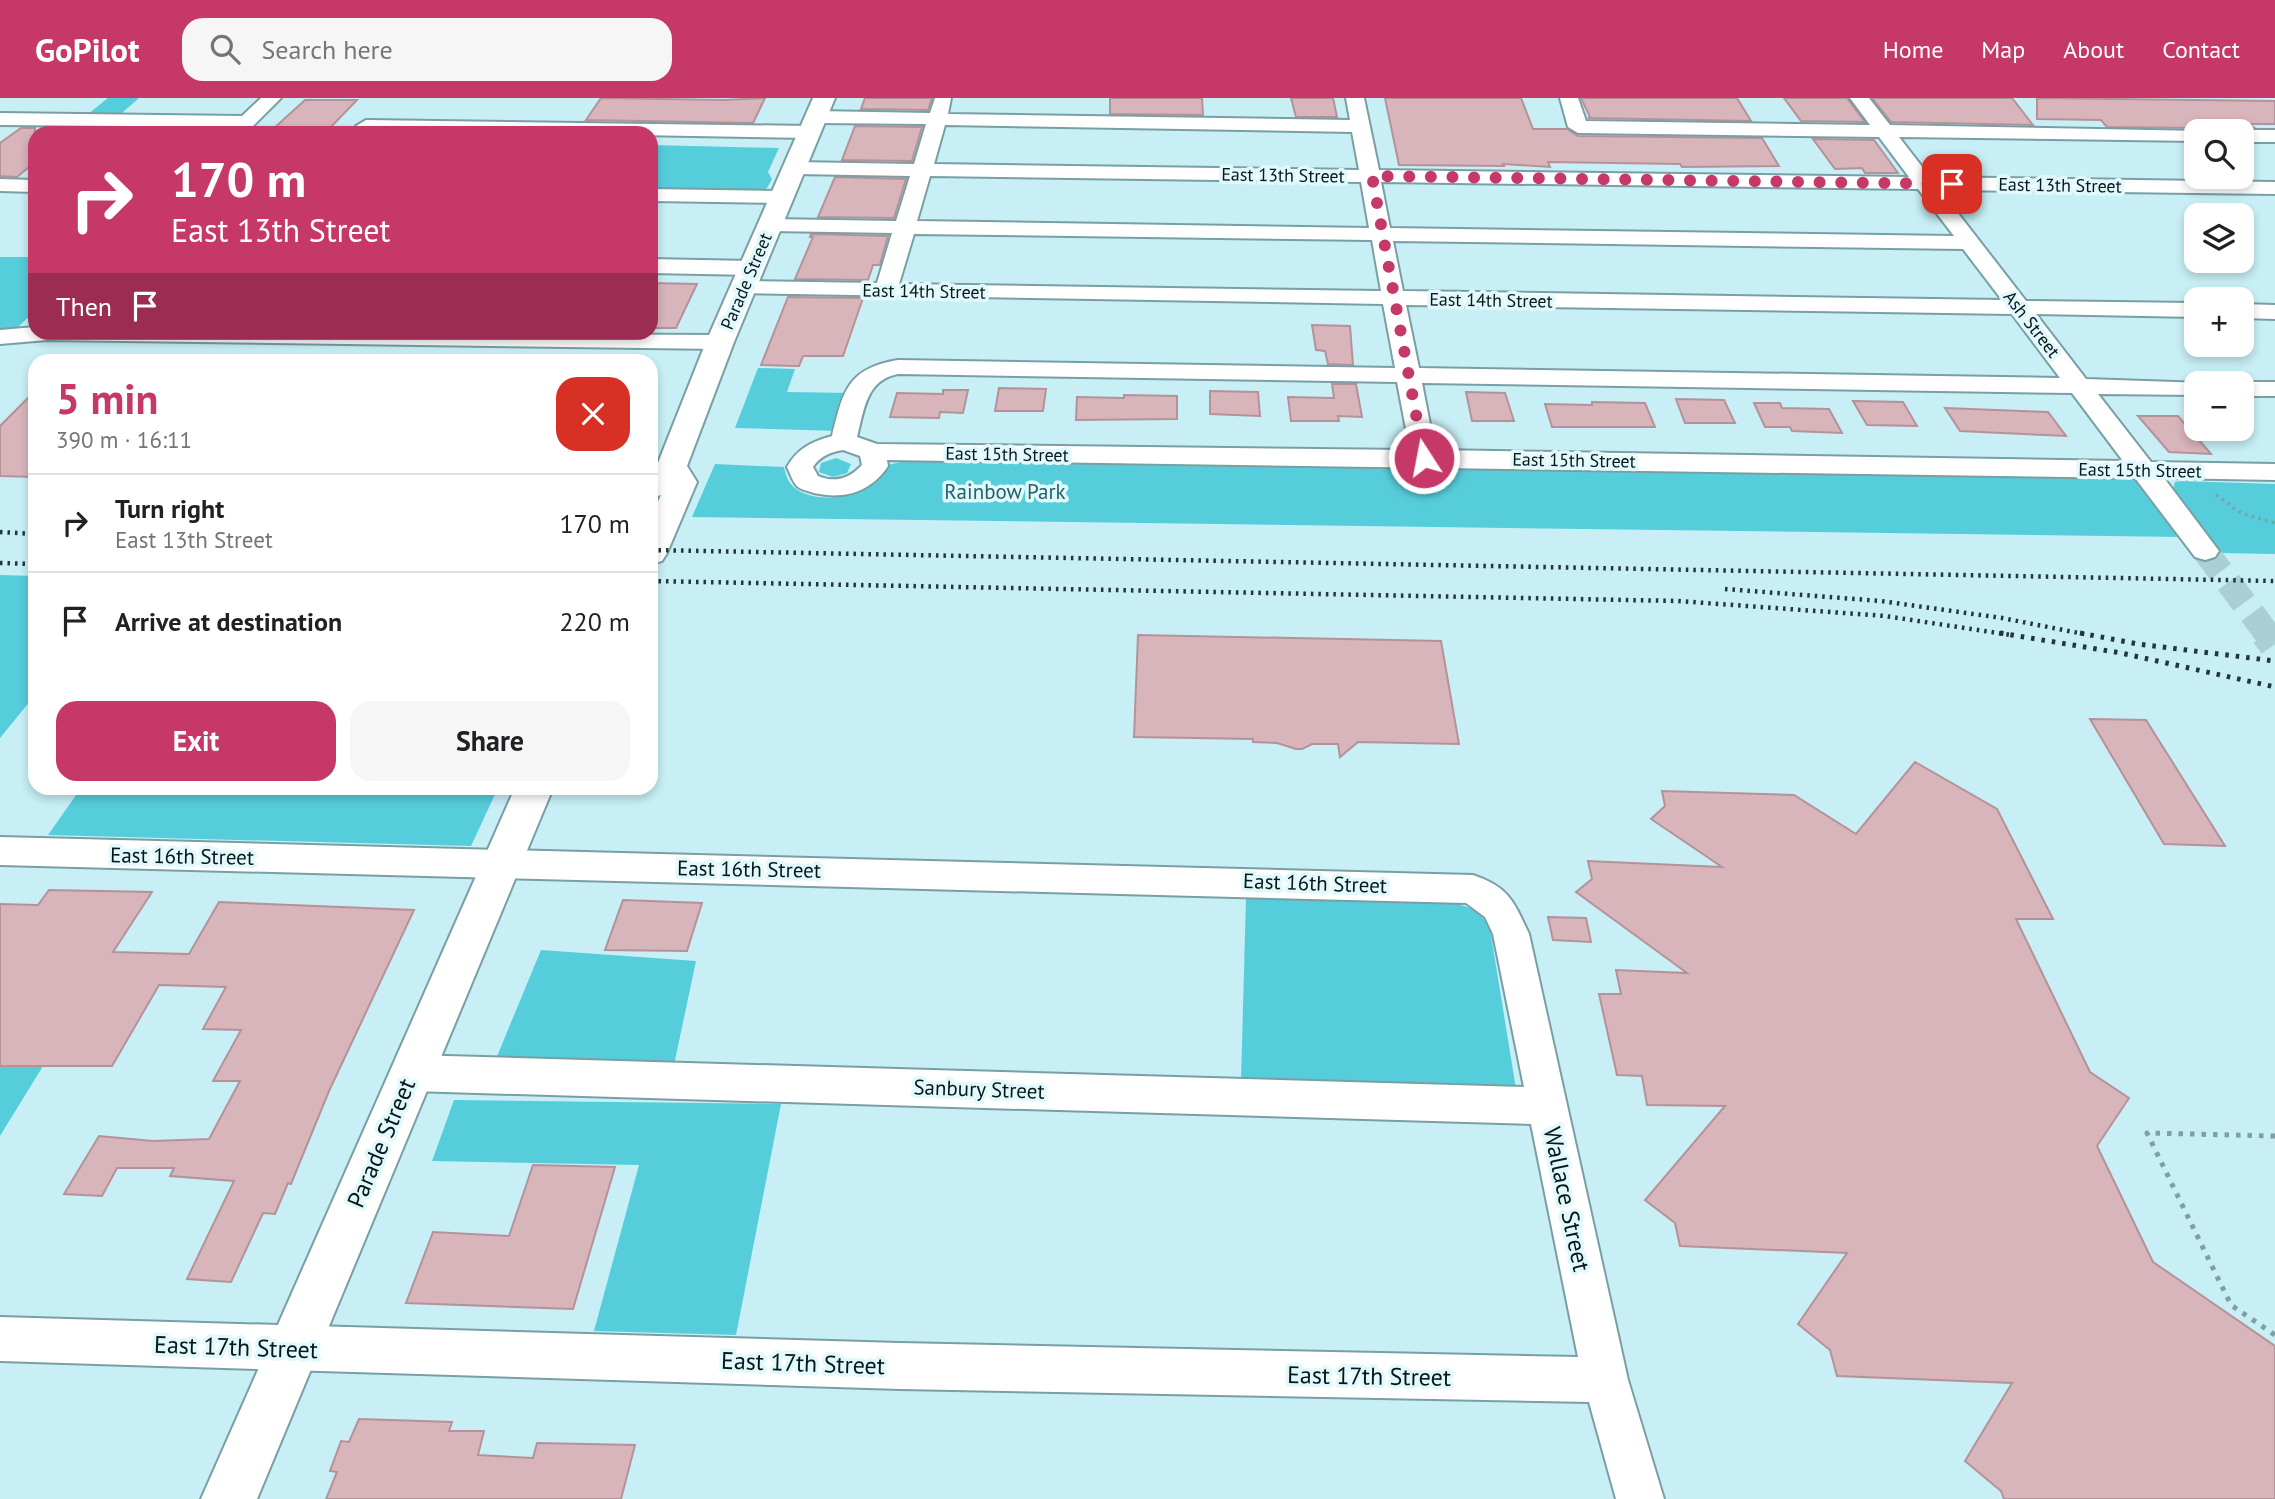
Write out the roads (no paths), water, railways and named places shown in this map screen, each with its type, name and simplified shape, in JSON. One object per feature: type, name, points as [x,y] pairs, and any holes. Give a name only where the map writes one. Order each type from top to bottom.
[{"type":"main road","name":"Parade Street","points":[[658,481],[672,466],[720,342],[816,116]]},
{"type":"main road","name":"Parade Street","points":[[658,537],[682,482],[672,466]]},
{"type":"main road","name":"Parade Street","points":[[229,1499],[531,795]]},
{"type":"street","points":[[243,126],[272,98]]},
{"type":"street","points":[[886,290],[943,98]]},
{"type":"street","points":[[1355,98],[1424,458]]},
{"type":"street","points":[[1569,98],[1578,127],[2184,135]]},
{"type":"street","name":"Ash Street","points":[[1859,98],[2206,551]]},
{"type":"street","points":[[366,126],[383,107]]},
{"type":"street","points":[[499,126],[816,116],[1361,125]]},
{"type":"street","points":[[0,119],[187,126]]},
{"type":"street","points":[[2254,136],[2275,136]]},
{"type":"street","name":"East 13th Street","points":[[794,168],[2275,188]]},
{"type":"street","points":[[0,185],[28,186]]},
{"type":"street","points":[[658,195],[782,197]]},
{"type":"street","points":[[770,225],[1969,243]]},
{"type":"street","name":"East 14th Street","points":[[658,267],[886,290],[2184,310]]},
{"type":"street","points":[[2254,311],[2275,312]]},
{"type":"street","points":[[658,340],[720,342]]},
{"type":"street","points":[[872,452],[875,466],[871,474],[852,485],[827,488],[807,481],[800,467],[803,460],[820,447],[843,442],[860,384],[870,374],[888,368],[2184,388]]},
{"type":"street","points":[[2254,389],[2275,389]]},
{"type":"street","name":"East 15th Street","points":[[843,442],[860,445],[872,452],[2275,472]]},
{"type":"street","name":"East 16th Street","points":[[0,851],[1473,889],[1494,901]]},
{"type":"street","name":"Wallace Street","points":[[1494,901],[1504,914],[1511,934],[1605,1380],[1640,1499]]},
{"type":"street","name":"Sanbury Street","points":[[411,1073],[1547,1106]]},
{"type":"street","name":"East 17th Street","points":[[0,1339],[900,1366],[1605,1380]]},
{"type":"tunnel","points":[[2205,551],[2268,635]]},
{"type":"tunnel","points":[[2267,633],[2275,644]]},
{"type":"railway","points":[[0,532],[28,534]]},
{"type":"railway","points":[[658,550],[2275,581]]},
{"type":"railway","points":[[0,563],[28,564]]},
{"type":"railway","points":[[658,581],[1678,601],[1885,616],[2011,635]]},
{"type":"railway","points":[[1725,589],[1881,601],[2002,618],[2089,635]]},
{"type":"railway","points":[[2000,633],[2121,653],[2275,687]]},
{"type":"railway","points":[[2080,633],[2138,644],[2275,661]]},
{"type":"park label","name":"Rainbow Park","points":[[1005,491]]}]
